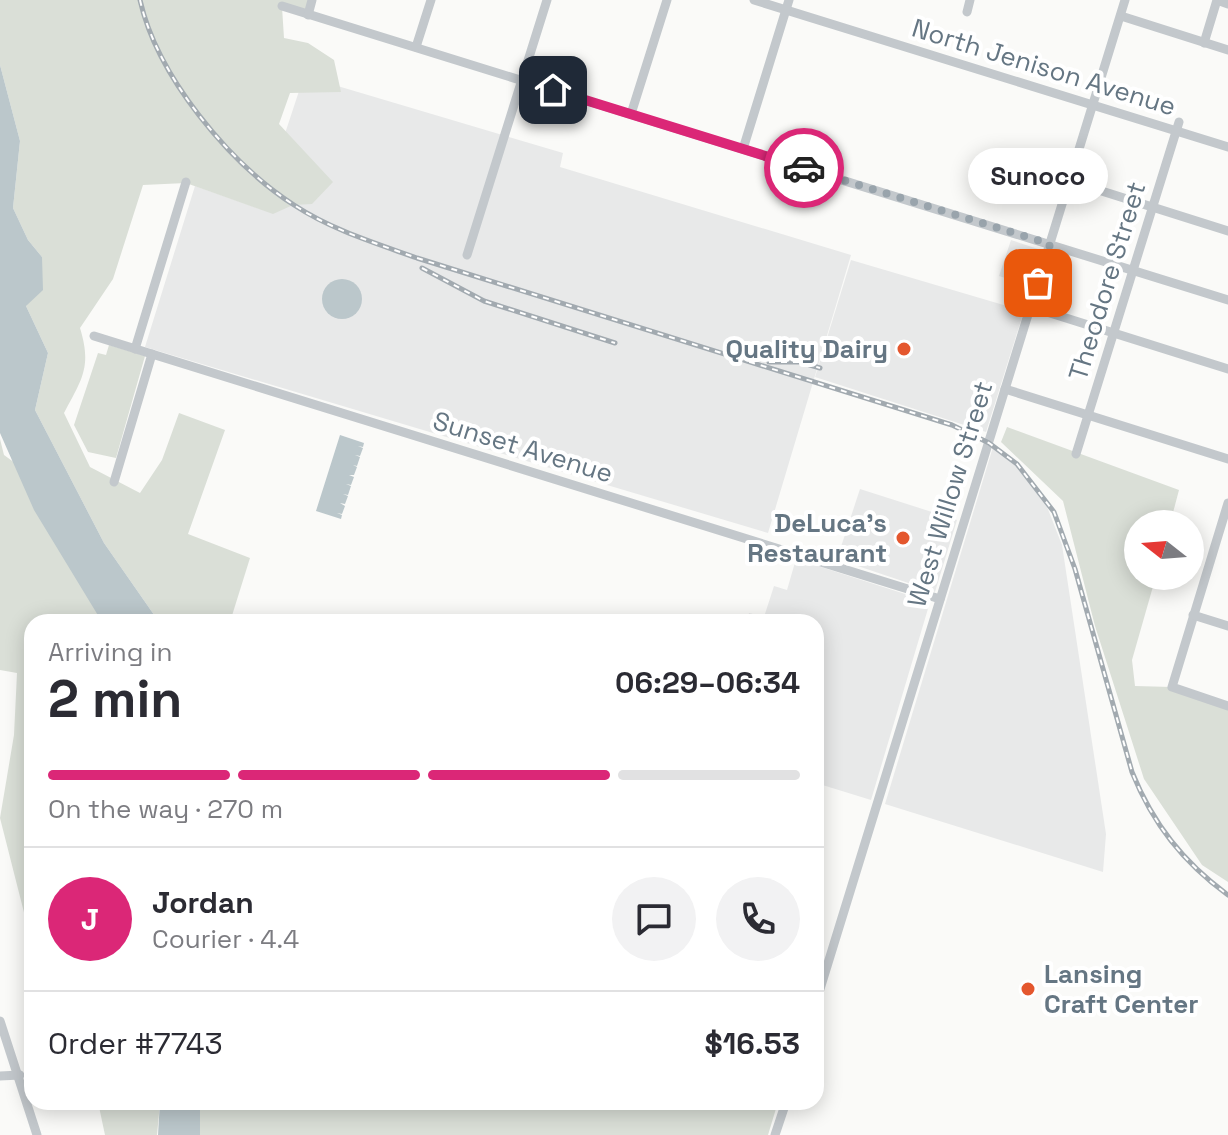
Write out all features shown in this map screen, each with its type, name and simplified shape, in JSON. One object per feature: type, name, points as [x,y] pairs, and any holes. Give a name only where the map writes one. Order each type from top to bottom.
[{"type":"street","points":[[308,15],[312,0]]},
{"type":"street","points":[[416,47],[431,0]]},
{"type":"street","points":[[467,255],[547,0]]},
{"type":"street","points":[[631,114],[667,0]]},
{"type":"street","name":"North Jenison Avenue","points":[[754,0],[787,5],[1093,105],[1178,126],[1228,147]]},
{"type":"street","points":[[967,12],[970,0]]},
{"type":"street","name":"West Willow Street","points":[[824,976],[1125,0]]},
{"type":"street","points":[[1204,43],[1217,0],[1228,4]]},
{"type":"street","points":[[743,149],[787,5]]},
{"type":"street","points":[[282,6],[1228,300]]},
{"type":"street","points":[[1121,16],[1228,50]]},
{"type":"street","name":"Theodore Street","points":[[1076,454],[1178,126]]},
{"type":"street","points":[[1070,181],[1228,231]]},
{"type":"street","points":[[135,349],[186,182]]},
{"type":"street","points":[[1031,307],[1228,369]]},
{"type":"street","name":"Sunset Avenue","points":[[94,336],[940,599]]},
{"type":"street","points":[[114,482],[152,354]]},
{"type":"street","points":[[1005,389],[1228,459]]},
{"type":"street","points":[[1228,503],[1172,687],[1228,706]]},
{"type":"street","points":[[1217,539],[1228,543]]},
{"type":"street","points":[[1193,615],[1228,626]]},
{"type":"street","points":[[0,1021],[24,1089]]},
{"type":"street","points":[[0,1076],[20,1075]]},
{"type":"street","points":[[30,1110],[37,1135]]},
{"type":"street","points":[[775,1135],[783,1110]]},
{"type":"shaded area","points":[[0,0],[312,0],[308,15],[282,7],[284,38],[308,43],[334,60],[341,92],[290,93],[279,124],[333,182],[312,204],[293,205],[273,214],[186,183],[143,185],[113,279],[80,328],[85,363],[76,391],[64,413],[90,467],[140,493],[162,460],[179,413],[225,430],[188,534],[250,558],[232,614],[153,614],[104,543],[35,410],[48,353],[26,306],[42,257],[28,240],[13,208],[20,141],[0,65]]},
{"type":"shaded area","points":[[0,65],[20,141],[13,208],[28,240],[42,257],[43,290],[26,306],[48,353],[35,410],[104,543],[153,614],[97,614],[34,510],[0,433]]},
{"type":"shaded area","points":[[304,76],[563,153],[560,167],[851,255],[768,533],[145,347],[195,186],[260,209]]},
{"type":"shaded area","points":[[1011,240],[1038,249],[1027,285],[999,276]]},
{"type":"shaded area","points":[[851,260],[1024,311],[986,432],[815,377]]},
{"type":"shaded area","points":[[342,279],[356,285],[362,299],[356,313],[342,319],[328,313],[322,299],[328,285]]},
{"type":"shaded area","points":[[109,345],[145,356],[116,458],[88,452],[74,425],[98,353],[106,355]]},
{"type":"shaded area","points":[[1007,427],[1179,490],[1174,510],[1124,510],[1124,590],[1152,590],[1132,660],[1135,686],[1172,687],[1228,705],[1228,882],[1202,865],[1144,779],[1095,626],[1063,501],[1001,442]]},
{"type":"shaded area","points":[[340,435],[364,443],[363,447],[358,446],[363,448],[360,456],[355,455],[360,457],[357,466],[353,465],[357,467],[354,475],[349,475],[354,477],[351,485],[346,484],[351,486],[348,495],[343,494],[348,496],[345,504],[340,503],[345,506],[342,514],[337,513],[342,515],[341,519],[316,511]]},
{"type":"shaded area","points":[[0,439],[4,455],[30,474],[109,614],[24,614],[24,912],[0,818],[14,735],[17,673],[0,670]]},
{"type":"shaded area","points":[[993,447],[1016,465],[1044,499],[1062,545],[1106,834],[1103,872],[885,804]]},
{"type":"shaded area","points":[[860,489],[957,520],[935,592],[837,559]]},
{"type":"shaded area","points":[[796,559],[930,602],[871,800],[824,785],[824,614],[765,614],[774,586],[787,590]]},
{"type":"shaded area","points":[[100,1110],[159,1110],[157,1135],[105,1135]]},
{"type":"shaded area","points":[[160,1110],[200,1110],[200,1135],[158,1135]]},
{"type":"shaded area","points":[[200,1110],[776,1110],[768,1135],[200,1135]]},
{"type":"railway","points":[[140,0],[162,58],[179,87],[221,142],[269,187],[323,222],[417,258],[952,425],[989,443],[1017,464],[1054,512],[1075,569],[1140,791],[1171,841],[1197,869],[1228,895]]},
{"type":"railway","points":[[422,268],[484,301],[615,343]]},
{"type":"railway","points":[[769,362],[800,362],[820,368]]},
{"type":"way so far","points":[[804,168],[1050,244],[1038,283]]},
{"type":"place","name":"Sunoco","points":[[1038,283]]},
{"type":"place","name":"Quality Dairy","points":[[904,349]]},
{"type":"place","name":"DeLuca's Restaurant","points":[[903,538]]},
{"type":"place","name":"Lansing Craft Center","points":[[1028,989]]},
{"type":"route","points":[[553,90],[804,168]]}]
